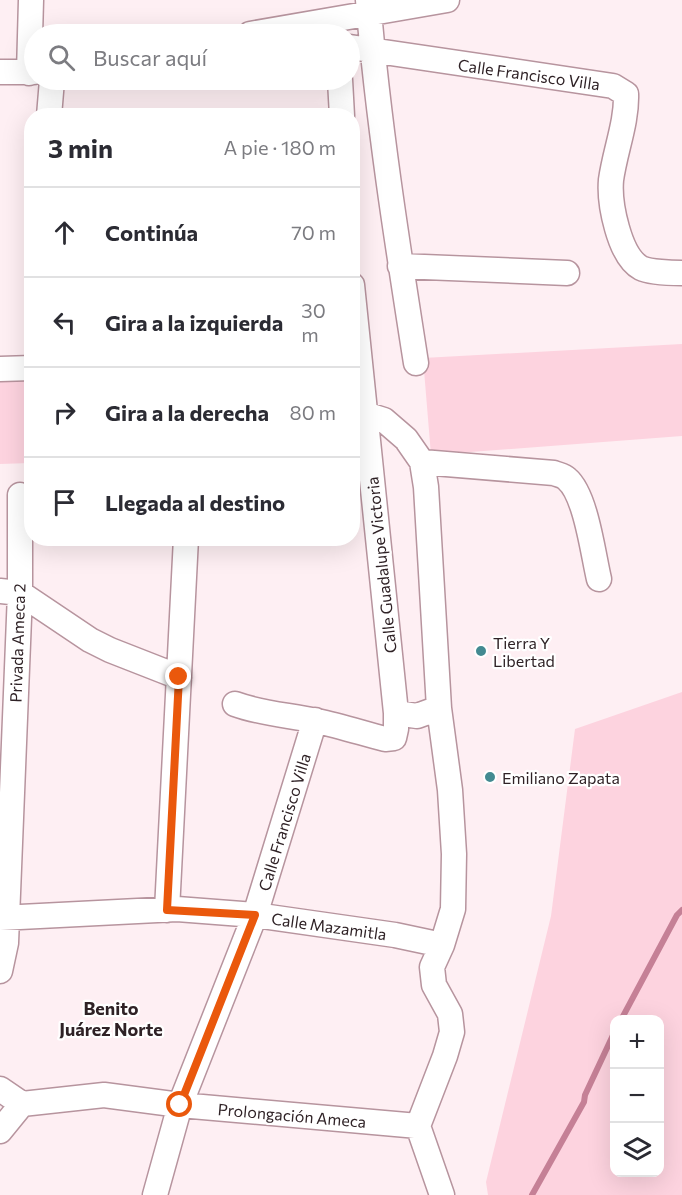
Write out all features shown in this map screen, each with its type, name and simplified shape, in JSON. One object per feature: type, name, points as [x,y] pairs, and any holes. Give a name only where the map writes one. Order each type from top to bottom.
[{"type":"street","points":[[31,0],[34,24]]},
{"type":"street","points":[[325,23],[368,7],[447,0]]},
{"type":"street","points":[[368,7],[361,49],[416,363]]},
{"type":"street","name":"Calle Francisco Villa","points":[[361,49],[613,86],[626,94],[627,107],[611,182],[618,233],[628,256],[642,268],[682,273]]},
{"type":"street","points":[[0,72],[24,74]]},
{"type":"street","points":[[43,90],[47,108]]},
{"type":"street","points":[[341,90],[342,108]]},
{"type":"street","points":[[400,266],[567,273]]},
{"type":"street","points":[[0,369],[24,368]]},
{"type":"street","name":"Calle Guadalupe Victoria","points":[[315,720],[385,739],[394,738],[396,729],[360,383]]},
{"type":"street","points":[[365,414],[384,420],[406,439],[422,462],[426,487],[439,708],[450,790],[454,854],[453,909],[442,945],[432,967],[434,985],[450,1014],[452,1032],[418,1126],[442,1195]]},
{"type":"street","points":[[422,462],[554,473],[565,477],[575,488],[582,506],[599,579]]},
{"type":"street","name":"Privada Ameca 2","points":[[0,971],[6,943],[3,917],[10,592],[17,495]]},
{"type":"street","points":[[167,910],[186,546]]},
{"type":"street","points":[[10,592],[90,640],[179,677]]},
{"type":"street","points":[[235,704],[282,716],[315,720]]},
{"type":"street","points":[[396,713],[417,716],[439,708]]},
{"type":"street","name":"Calle Francisco Villa","points":[[155,1195],[180,1105],[255,915],[315,720]]},
{"type":"street","name":"Calle Mazamitla","points":[[3,917],[167,910],[255,915],[395,935],[442,945]]},
{"type":"street","points":[[0,1089],[22,1104],[0,1131]]},
{"type":"street","name":"Prolongación Ameca","points":[[22,1104],[104,1095],[180,1105],[418,1126]]},
{"type":"shaded area","points":[[682,344],[682,436],[431,455],[423,358]]},
{"type":"shaded area","points":[[24,375],[24,463],[0,464],[0,376]]},
{"type":"shaded area","points":[[682,692],[682,1195],[488,1195],[486,1182],[551,916],[575,729]]},
{"type":"waterway","points":[[624,1015],[677,915],[682,910]]},
{"type":"waterway","points":[[532,1195],[584,1102],[585,1095],[610,1042]]},
{"type":"place","name":"Tierra Y Libertad","points":[[481,651]]},
{"type":"place","name":"Emiliano Zapata","points":[[490,777]]},
{"type":"district","name":"Benito Juárez Norte","points":[[111,1018]]},
{"type":"route","points":[[179,677],[167,910],[255,915],[180,1105]]}]
